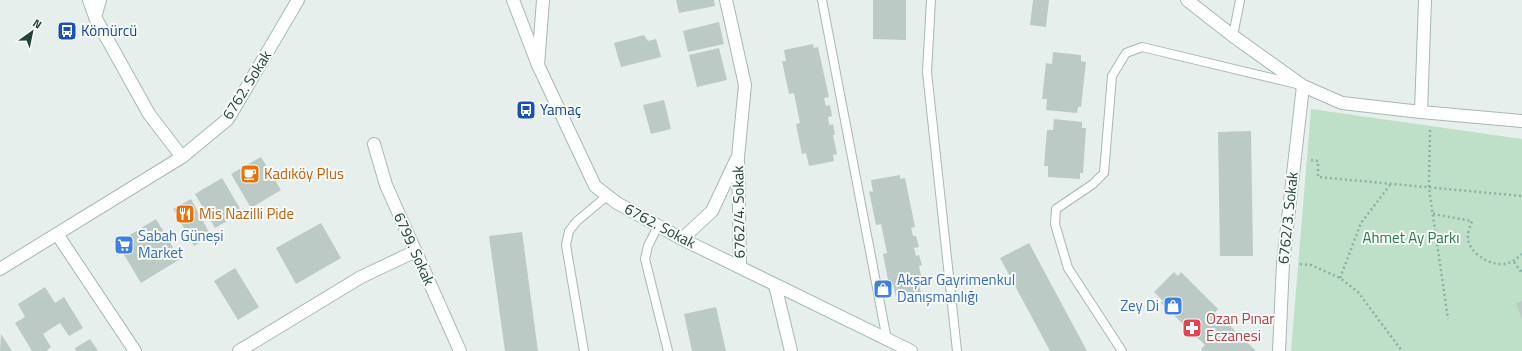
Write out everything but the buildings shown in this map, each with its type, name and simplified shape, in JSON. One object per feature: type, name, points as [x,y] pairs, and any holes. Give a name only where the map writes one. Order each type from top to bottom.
[{"type":"street","points":[[89,0],[95,17],[149,114],[182,157]]},
{"type":"street","points":[[95,17],[100,0]]},
{"type":"street","name":"6762. Sokak","points":[[0,269],[182,157],[228,119],[298,0]]},
{"type":"street","name":"6762. Sokak","points":[[513,0],[538,65],[595,186],[617,203],[682,239],[910,351]]},
{"type":"street","points":[[538,65],[543,0]]},
{"type":"street","name":"6762/4. Sokak","points":[[726,0],[745,85],[738,157],[740,267]]},
{"type":"street","points":[[1187,0],[1233,36],[1303,86],[1342,103],[1426,113],[1522,121]]},
{"type":"street","points":[[1425,0],[1426,113]]},
{"type":"street","name":"6762/3. Sokak","points":[[1279,351],[1283,263],[1303,86]]},
{"type":"street","name":"6799. Sokak","points":[[374,144],[386,185],[460,351]]},
{"type":"street","name":"6762/4. Sokak","points":[[682,239],[712,211],[738,157]]},
{"type":"street","points":[[57,234],[135,351]]},
{"type":"street","points":[[239,351],[361,277],[416,251]]},
{"type":"street","points":[[775,285],[791,351]]},
{"type":"lane","points":[[822,0],[887,340]]},
{"type":"lane","points":[[931,0],[927,72],[957,351]]},
{"type":"lane","points":[[1233,36],[1240,0]]},
{"type":"lane","points":[[1122,351],[1068,268],[1056,224],[1056,209],[1093,184],[1104,173],[1112,76],[1126,53],[1142,46],[1303,86]]},
{"type":"lane","points":[[584,351],[566,245],[569,231],[577,221],[607,196]]},
{"type":"lane","points":[[658,226],[648,246],[645,259],[668,351]]},
{"type":"path","points":[[1426,113],[1429,188],[1448,319]]},
{"type":"path","points":[[1294,159],[1318,161],[1318,177],[1390,185],[1522,196]]},
{"type":"path","points":[[1340,278],[1361,223],[1390,185]]},
{"type":"path","points":[[1433,214],[1472,221],[1467,237],[1473,250],[1486,261],[1503,265],[1514,262],[1522,254]]},
{"type":"path","points":[[1514,262],[1522,273]]},
{"type":"path","points":[[1283,263],[1311,265],[1340,278],[1358,292],[1402,351]]},
{"type":"green space","name":"Ahmet Ay Parkı","points":[[1311,109],[1522,139],[1522,351],[1291,351]]},
{"type":"place","name":"Kömürcü","points":[[67,31]]},
{"type":"place","name":"Yamaç","points":[[526,110]]},
{"type":"place","name":"Kadıköy Plus","points":[[250,174]]},
{"type":"place","name":"Mis Nazilli Pide","points":[[185,214]]},
{"type":"place","name":"Sabah Güneşi Market","points":[[124,245]]},
{"type":"place","name":"Akşar Gayrimenkul Danışmanlığı","points":[[883,289]]},
{"type":"place","name":"Zey Di","points":[[1173,306]]},
{"type":"place","name":"Ozan Pınar Eczanesi","points":[[1192,328]]}]
